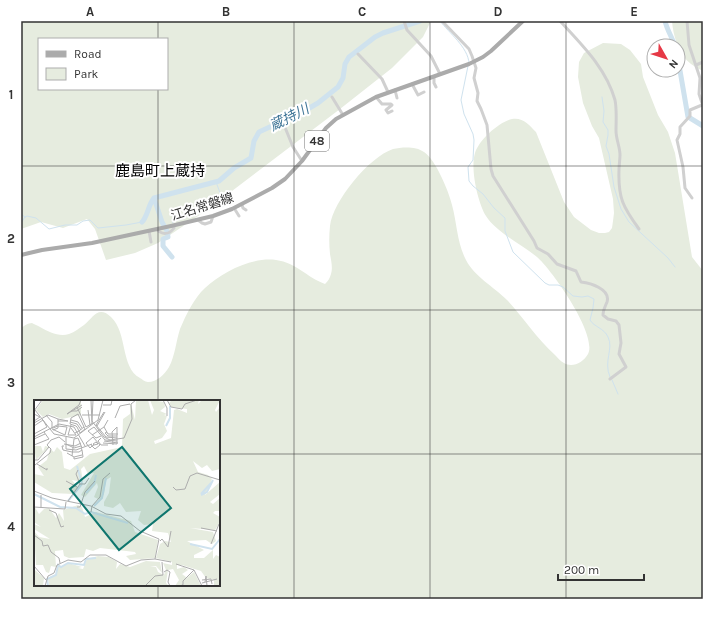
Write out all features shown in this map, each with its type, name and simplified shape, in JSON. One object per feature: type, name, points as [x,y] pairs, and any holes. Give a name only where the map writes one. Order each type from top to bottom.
[{"type":"main road","name":"江名常磐線","points":[[21,255],[92,243],[198,220],[242,205],[285,179],[302,161],[326,128],[336,119],[388,92],[474,62],[491,51],[523,21]]},
{"type":"street","points":[[404,21],[407,30],[431,56],[440,74]]},
{"type":"street","points":[[442,21],[469,50],[476,68],[474,78],[478,90],[477,101],[482,109],[487,125],[492,173],[537,248],[548,254],[557,264],[576,271],[581,282],[593,284],[600,288],[605,294],[607,300],[603,315],[608,319],[616,321],[619,325],[621,342],[619,354],[626,367],[610,378]]},
{"type":"street","points":[[560,21],[597,63],[612,92],[616,103],[616,134],[620,152],[618,168],[620,193],[626,211],[639,229]]},
{"type":"street","points":[[687,21],[689,45],[700,78],[699,94],[703,105],[690,110],[690,116],[680,127],[680,134],[677,140],[685,188],[692,198]]},
{"type":"street","points":[[358,54],[382,79],[388,92]]},
{"type":"street","points":[[696,65],[703,62]]},
{"type":"street","points":[[434,77],[436,87]]},
{"type":"street","points":[[412,84],[418,95],[424,92]]},
{"type":"street","points":[[395,90],[397,98]]},
{"type":"street","points":[[332,97],[343,115]]},
{"type":"street","points":[[376,97],[382,104],[391,104],[392,105],[386,110],[388,113],[392,111]]},
{"type":"street","points":[[282,120],[293,147],[302,161]]},
{"type":"street","points":[[242,205],[246,210]]},
{"type":"street","points":[[234,208],[239,216]]},
{"type":"street","points":[[156,229],[161,233],[167,233],[172,231],[174,225]]},
{"type":"street","points":[[149,231],[151,242]]},
{"type":"green space","points":[[21,21],[431,21],[423,37],[392,68],[207,210],[158,243],[135,253],[106,260],[95,229],[87,219],[63,228],[41,222],[21,229]]},
{"type":"green space","points":[[672,21],[703,21],[703,71],[691,64],[686,59],[686,38],[675,38]]},
{"type":"green space","points":[[603,43],[621,44],[630,50],[641,64],[643,77],[658,115],[668,132],[675,153],[692,257],[703,271],[703,599],[21,599],[21,328],[32,323],[54,334],[65,335],[77,330],[99,312],[103,312],[111,317],[116,324],[120,332],[129,366],[134,373],[146,382],[154,381],[163,375],[169,367],[173,358],[180,329],[194,302],[205,288],[220,276],[247,263],[276,260],[290,264],[312,278],[325,284],[332,272],[329,247],[330,226],[338,205],[345,193],[363,170],[373,161],[393,149],[405,147],[413,148],[421,150],[429,156],[445,185],[454,212],[463,253],[470,266],[507,300],[542,342],[561,361],[574,365],[583,360],[588,354],[589,345],[580,318],[572,303],[553,275],[537,257],[490,222],[480,203],[473,168],[477,148],[490,132],[501,124],[512,119],[523,120],[536,132],[564,202],[574,217],[591,230],[599,233],[609,232],[612,228],[614,213],[613,199],[599,138],[592,126],[583,103],[578,77],[579,62],[584,53]]},
{"type":"waterway","name":"蔵持川","points":[[142,222],[146,217],[150,204],[154,198],[219,181],[234,168],[251,158],[254,141],[259,132],[306,110],[318,103],[338,87],[343,78],[345,64],[349,57],[375,37],[420,21]]},
{"type":"waterway","points":[[440,21],[458,40],[468,57],[469,63]]},
{"type":"waterway","points":[[665,21],[672,38]]},
{"type":"waterway","points":[[468,66],[461,100],[464,114],[473,134],[474,140],[473,160],[468,167],[469,181],[505,218],[505,231],[513,252],[545,283],[563,287],[573,296],[588,296],[594,299],[590,320],[606,334],[610,342],[608,360],[608,371],[610,377]]},
{"type":"waterway","points":[[681,78],[688,117]]},
{"type":"waterway","points":[[602,97],[604,111],[603,122],[608,130],[606,146],[609,154],[614,187],[621,209],[629,222],[668,258],[675,267]]},
{"type":"waterway","points":[[690,118],[703,126]]},
{"type":"waterway","points":[[173,223],[173,219],[225,206],[216,182]]},
{"type":"waterway","points":[[154,198],[162,222],[167,231],[168,237],[163,239],[163,246],[172,257]]},
{"type":"waterway","points":[[21,214],[25,217]]},
{"type":"waterway","points":[[21,223],[27,216],[36,218],[49,229],[65,225],[77,225],[83,221],[90,220],[98,228],[142,222]]},
{"type":"waterway","points":[[612,380],[618,394]]},
{"type":"district","name":"鹿島町上蔵持","points":[[160,171]]}]
